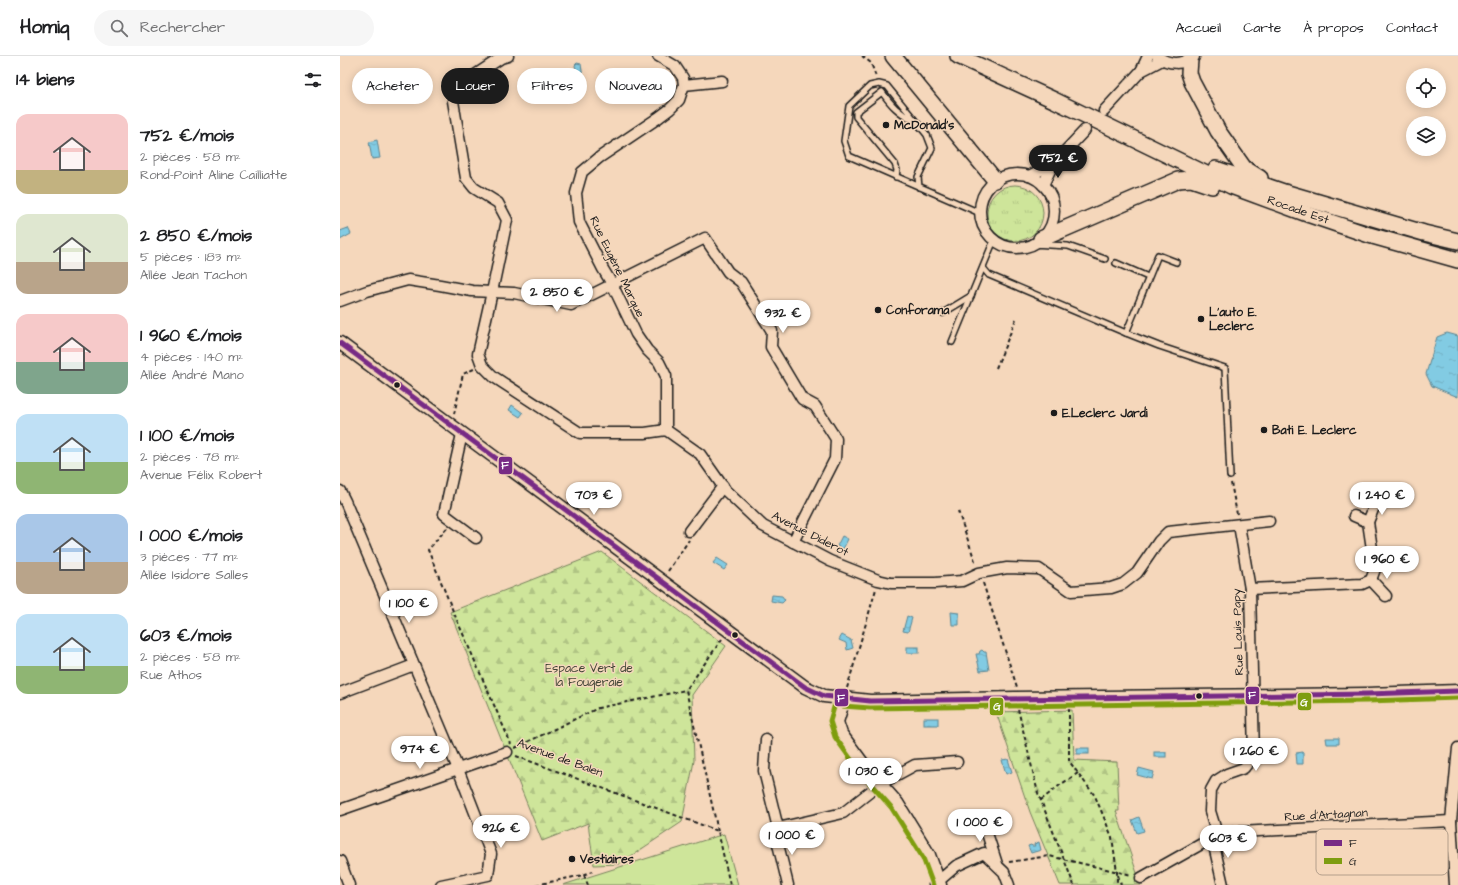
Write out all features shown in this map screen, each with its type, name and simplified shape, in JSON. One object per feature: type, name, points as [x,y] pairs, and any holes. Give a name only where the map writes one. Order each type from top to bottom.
[{"type":"main road","points":[[893,56],[995,180]]},
{"type":"main road","name":"Rocade Est","points":[[958,56],[1054,100],[1231,186],[1369,235],[1458,260]]},
{"type":"main road","points":[[1193,58],[1189,73],[1192,82],[1218,131],[1234,156],[1248,171],[1290,189],[1391,219],[1424,233]]},
{"type":"main road","name":"Rocade Est","points":[[1144,144],[1284,192],[1424,233],[1458,240]]},
{"type":"main road","points":[[1036,242],[1168,184],[1178,180],[1191,179],[1320,225],[1369,235]]},
{"type":"street","points":[[508,56],[501,58],[460,85],[453,101],[466,178],[474,188],[498,203],[507,220],[478,354],[482,365],[494,377],[580,433],[645,433],[666,430]]},
{"type":"street","points":[[658,56],[675,66],[683,78],[684,85],[722,82]]},
{"type":"street","points":[[1141,71],[1148,56]]},
{"type":"street","points":[[1104,111],[1141,71],[1160,58],[1176,64],[1193,58]]},
{"type":"street","name":"Rue Eugène Marque","points":[[666,430],[666,376],[659,362],[647,350],[636,334],[612,284],[579,222],[576,193],[582,172],[600,157],[670,109],[679,100],[684,85]]},
{"type":"street","points":[[1043,185],[1053,164],[1086,130]]},
{"type":"street","points":[[1029,176],[1053,164]]},
{"type":"street","points":[[1020,174],[1029,176],[1043,185],[1049,193],[1053,202],[1054,212],[1052,222],[1048,231],[1036,242],[1023,247],[1013,248],[994,240],[984,228],[980,213],[981,200],[986,189],[995,180],[1003,176],[1020,174]]},
{"type":"street","points":[[340,301],[367,291],[408,280],[472,291],[514,294],[571,305],[705,238],[728,272],[741,282],[772,331],[772,347],[802,399],[815,406],[836,439],[835,459],[793,542]]},
{"type":"street","points":[[340,343],[805,687],[824,696],[870,701],[1254,694],[1367,694],[1458,691]]},
{"type":"street","name":"Avenue Diderot","points":[[666,430],[700,454],[723,486],[763,526],[830,561],[878,580],[891,583],[935,584],[962,581],[979,573],[1008,568],[1039,569],[1071,591],[1111,588],[1124,584],[1137,573],[1159,541],[1168,532],[1239,525]]},
{"type":"street","points":[[462,434],[444,514],[476,538]]},
{"type":"street","points":[[689,531],[723,486]]},
{"type":"street","points":[[340,491],[458,768],[491,854],[488,875],[441,885]]},
{"type":"street","points":[[1250,589],[1362,584],[1371,580],[1375,569],[1368,522],[1376,502]]},
{"type":"street","points":[[1354,516],[1368,522]]},
{"type":"street","points":[[1239,525],[1269,521]]},
{"type":"street","name":"Rue Louis Papy","points":[[1217,834],[1210,811],[1211,790],[1216,781],[1227,774],[1244,768],[1254,755],[1254,694],[1250,589],[1239,525]]},
{"type":"street","points":[[1371,580],[1386,596]]},
{"type":"street","points":[[340,693],[414,665]]},
{"type":"street","points":[[844,699],[837,722],[841,734],[866,768],[897,803],[929,855],[937,884],[956,866],[984,853],[1004,872],[1009,885]]},
{"type":"street","points":[[766,740],[764,771],[778,828],[777,840],[788,885]]},
{"type":"street","points":[[1455,885],[1454,826],[1458,748]]},
{"type":"street","name":"Avenue de Balen","points":[[340,810],[507,752]]},
{"type":"street","points":[[778,828],[843,814],[880,784],[915,765],[957,762]]},
{"type":"street","name":"Rue d'Artagnan","points":[[1338,829],[1454,826]]},
{"type":"street","points":[[986,830],[997,864]]},
{"type":"street","name":"Rue d'Artagnan","points":[[1141,878],[1221,832],[1316,830]]},
{"type":"street","points":[[1217,834],[1214,850],[1223,885]]},
{"type":"street","points":[[340,861],[349,885]]},
{"type":"lane","points":[[919,187],[918,177],[932,148],[927,135],[887,86],[879,84],[870,86],[849,106],[844,141],[849,156],[896,177],[919,187],[980,213]]},
{"type":"lane","points":[[896,177],[897,170],[895,164],[856,117],[856,112],[882,92],[891,105],[901,114],[916,122]]},
{"type":"lane","points":[[952,342],[994,240]]},
{"type":"lane","points":[[1036,242],[1068,246],[1105,259]]},
{"type":"lane","points":[[1126,333],[1158,255],[1176,262]]},
{"type":"lane","points":[[1116,263],[1148,277]]},
{"type":"lane","points":[[983,268],[989,275],[1126,333],[1159,346],[1225,368],[1230,476]]},
{"type":"lane","points":[[943,313],[971,296]]},
{"type":"path","points":[[862,56],[871,63],[879,84]]},
{"type":"path","points":[[996,368],[1016,319]]},
{"type":"path","points":[[451,425],[463,374],[482,365]]},
{"type":"path","points":[[1230,476],[1239,525]]},
{"type":"path","points":[[958,511],[1018,698],[1041,800],[1074,885]]},
{"type":"path","points":[[452,520],[428,550],[456,618],[514,749],[598,708],[686,690],[728,630]]},
{"type":"path","points":[[661,581],[690,538],[689,531]]},
{"type":"path","points":[[844,699],[878,580]]},
{"type":"path","points":[[686,690],[730,885]]},
{"type":"path","points":[[1069,697],[1069,760],[1095,796],[1112,837],[1117,872],[1117,885]]},
{"type":"path","name":"Avenue de Balen","points":[[507,752],[718,831]]},
{"type":"path","points":[[1041,800],[1078,773]]},
{"type":"path","points":[[997,864],[1049,856],[1141,878]]},
{"type":"path","points":[[536,885],[584,875],[593,870]]},
{"type":"path","points":[[1117,872],[1121,885]]},
{"type":"path","points":[[584,875],[588,885]]},
{"type":"green space","points":[[1009,185],[1021,185],[1031,189],[1039,197],[1043,207],[1043,219],[1039,229],[1031,237],[1021,241],[1009,241],[999,237],[991,229],[987,219],[987,207],[991,197],[999,189]]},
{"type":"green space","name":"Espace Vert de la Fougeraie","points":[[602,552],[726,646],[692,695],[694,761],[682,822],[619,864],[594,865],[588,823],[542,841],[450,612]]},
{"type":"green space","points":[[1072,710],[1074,760],[1117,762],[1119,811],[1116,811],[1141,885],[1060,885],[1030,812],[996,712]]},
{"type":"green space","points":[[724,834],[738,885],[563,885],[585,878]]},
{"type":"water","points":[[577,63],[581,64],[582,68],[575,68],[575,65]]},
{"type":"water","points":[[377,140],[380,158],[372,159],[369,142]]},
{"type":"water","points":[[348,228],[351,234],[340,240],[340,231]]},
{"type":"water","points":[[1447,333],[1458,336],[1458,397],[1432,386],[1426,374],[1437,337]]},
{"type":"water","points":[[512,405],[523,413],[520,417],[509,410]]},
{"type":"water","points":[[842,536],[848,539],[843,549],[837,546]]},
{"type":"water","points":[[717,558],[728,565],[724,570],[713,563]]},
{"type":"water","points":[[772,595],[782,596],[785,600],[782,603],[771,601]]},
{"type":"water","points":[[951,612],[959,613],[959,625],[952,625]]},
{"type":"water","points":[[907,616],[912,618],[908,632],[903,631]]},
{"type":"water","points":[[842,635],[851,640],[853,648],[847,650],[846,643],[839,640]]},
{"type":"water","points":[[907,647],[919,647],[919,653],[907,653]]},
{"type":"water","points":[[982,650],[986,652],[989,670],[980,671],[976,654],[979,654]]},
{"type":"water","points":[[924,718],[938,718],[938,725],[924,725]]},
{"type":"water","points":[[1326,738],[1339,738],[1339,744],[1327,744]]},
{"type":"water","points":[[1077,748],[1089,748],[1089,754],[1077,754]]},
{"type":"water","points":[[1154,752],[1166,752],[1166,757],[1154,757]]},
{"type":"water","points":[[1303,752],[1303,764],[1297,764],[1296,753]]},
{"type":"water","points":[[1008,759],[1012,772],[1006,774],[1002,760]]},
{"type":"water","points":[[1139,768],[1154,772],[1152,779],[1137,775]]},
{"type":"water","points":[[1139,817],[1144,831],[1137,833],[1132,820]]},
{"type":"water","points":[[1039,842],[1041,850],[1031,853],[1028,846],[1035,846],[1034,844]]},
{"type":"transit line","name":"F","points":[[340,343],[805,687],[824,696],[870,701],[1367,694],[1458,691]]},
{"type":"transit line","name":"G","points":[[837,697],[830,721],[835,737],[860,772],[891,807],[923,858],[933,885]]},
{"type":"transit line","name":"G","points":[[843,706],[870,708],[1367,701],[1458,698]]},
{"type":"place","name":"McDonald's","points":[[886,125]]},
{"type":"place","name":"Conforama","points":[[878,310]]},
{"type":"place","name":"L'auto E. Leclerc","points":[[1201,319]]},
{"type":"place","name":"E.Leclerc Jardi","points":[[1054,413]]},
{"type":"place","name":"Bati E. Leclerc","points":[[1264,430]]},
{"type":"place","name":"Vestiaires","points":[[572,859]]}]
